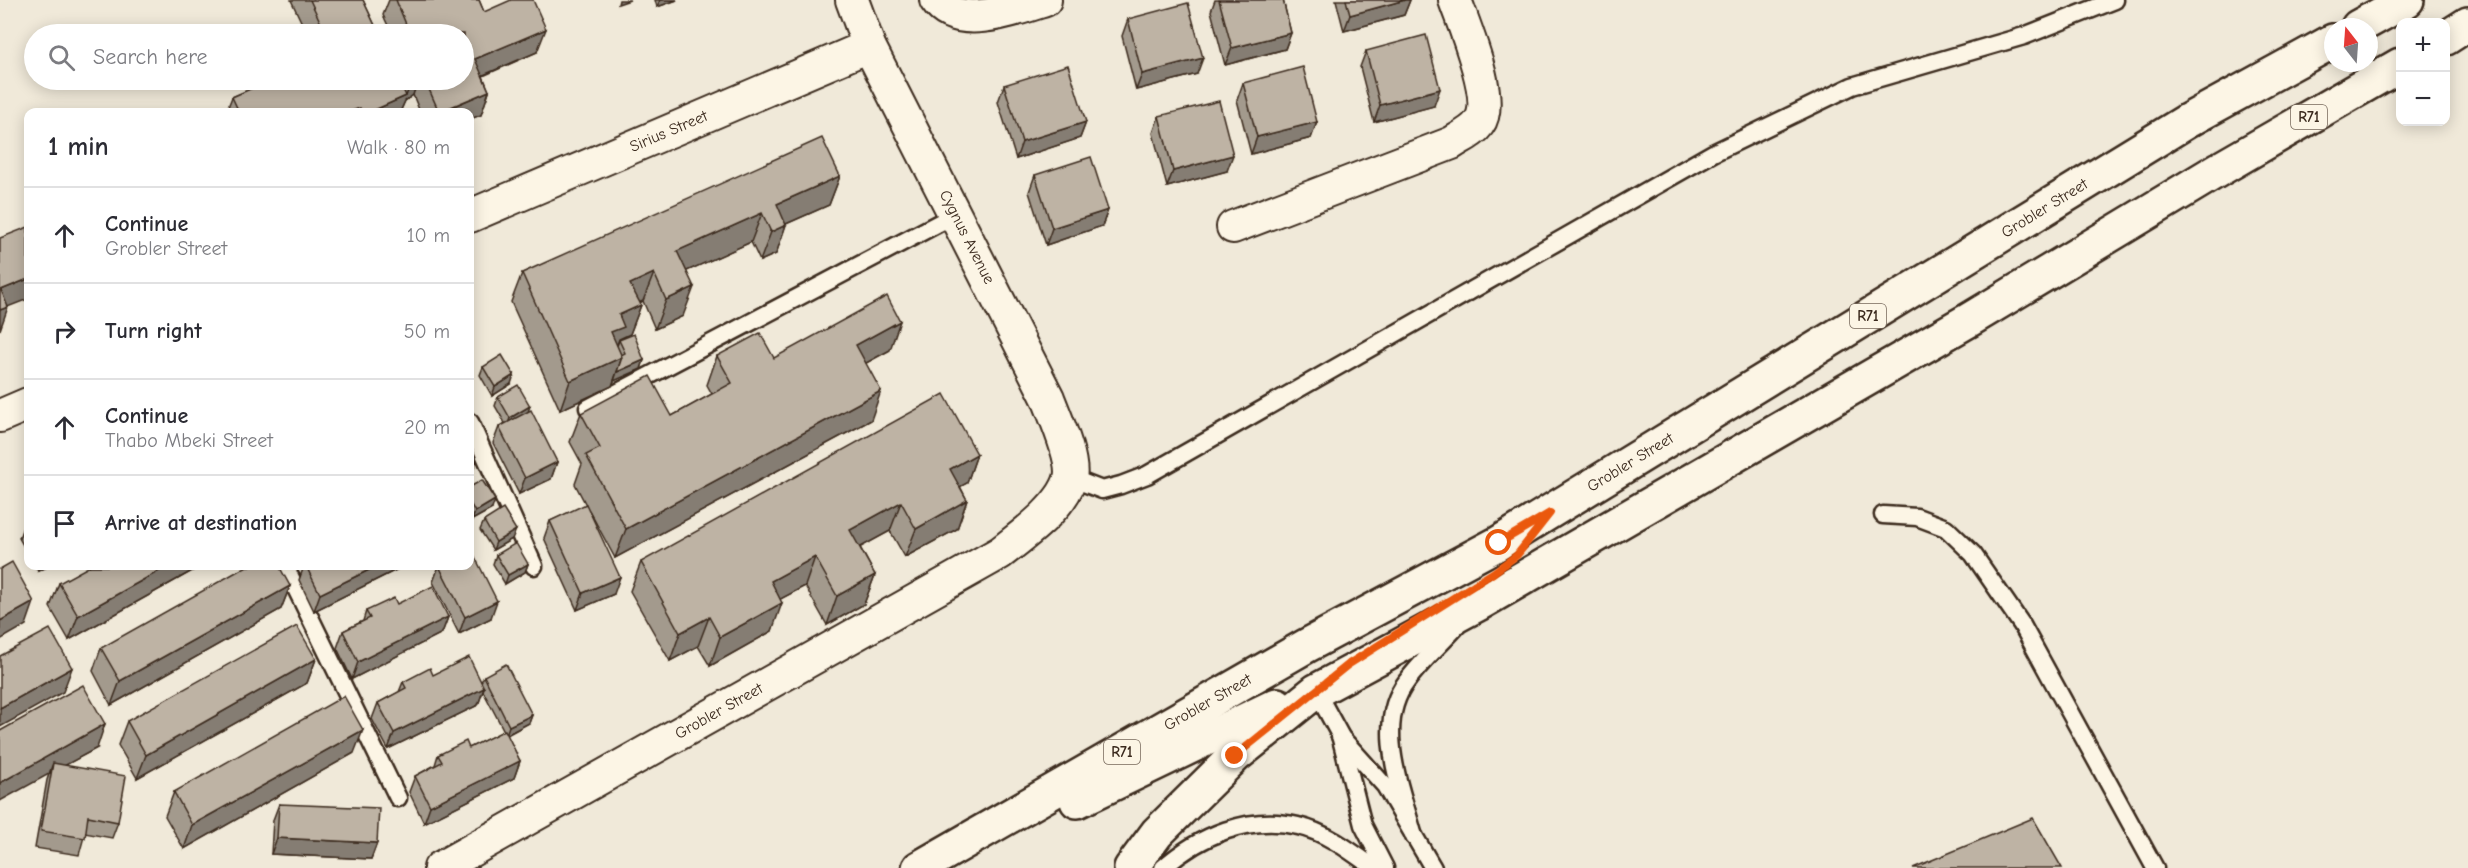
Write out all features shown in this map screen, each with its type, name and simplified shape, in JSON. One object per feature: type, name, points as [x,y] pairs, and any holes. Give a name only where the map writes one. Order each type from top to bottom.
[{"type":"main road","points":[[2374,18],[2407,0]]},
{"type":"main road","points":[[2450,35],[2468,24]]},
{"type":"main road","name":"Grobler Street","points":[[928,863],[1306,646],[1499,543],[2187,121],[2324,46]]},
{"type":"main road","name":"R71","points":[[1131,868],[1157,833],[1235,756],[1316,691],[1478,604],[1969,320],[2218,170],[2396,67]]},
{"type":"main road","points":[[928,863],[1020,828],[1277,705],[1316,691],[1349,664],[1517,555],[1550,513]]},
{"type":"street","name":"Cygnus Avenue","points":[[852,0],[869,46],[1048,398],[1069,458],[1071,478]]},
{"type":"street","points":[[936,0],[952,13],[966,16],[1004,13],[1045,0]]},
{"type":"street","points":[[1233,227],[1452,143],[1478,125],[1484,108],[1484,98],[1476,60],[1455,0]]},
{"type":"street","name":"Sirius Street","points":[[474,214],[869,46]]},
{"type":"street","points":[[0,416],[24,406]]},
{"type":"street","name":"Grobler Street","points":[[441,868],[1000,553],[1058,502],[1071,478]]},
{"type":"lane","points":[[1071,478],[1101,490],[1147,475],[1713,153],[1852,86],[2024,36],[2115,0]]},
{"type":"lane","points":[[588,408],[956,214]]},
{"type":"lane","points":[[474,431],[534,566]]},
{"type":"lane","points":[[1883,515],[1917,517],[1946,528],[1973,554],[2022,625],[2155,868]]},
{"type":"lane","points":[[287,570],[398,798]]},
{"type":"lane","points":[[1414,837],[1390,733],[1392,712],[1407,681],[1478,604]]},
{"type":"lane","points":[[1316,691],[1340,735],[1381,781],[1433,868]]},
{"type":"lane","points":[[1340,735],[1364,825],[1385,868]]},
{"type":"lane","points":[[1163,868],[1209,837],[1229,829],[1263,822],[1299,826],[1327,837],[1374,868]]},
{"type":"building","points":[[310,0],[363,0],[374,24],[321,24]]},
{"type":"building","points":[[396,0],[479,0],[484,12],[511,0],[533,0],[546,29],[475,59],[489,91],[449,108],[437,108],[429,90],[474,90],[474,24],[406,24]]},
{"type":"building","points":[[1219,0],[1283,0],[1291,33],[1232,48]]},
{"type":"building","points":[[1346,0],[1405,0],[1350,15]]},
{"type":"building","points":[[1188,3],[1203,58],[1142,74],[1128,19]]},
{"type":"building","points":[[1426,35],[1440,89],[1380,105],[1366,51]]},
{"type":"building","points":[[1068,65],[1086,122],[1022,142],[1004,85]]},
{"type":"building","points":[[1303,67],[1317,122],[1257,137],[1243,83]]},
{"type":"building","points":[[248,90],[403,90],[406,96],[379,108],[237,108],[232,97]]},
{"type":"building","points":[[1219,101],[1233,155],[1173,171],[1159,116]]},
{"type":"building","points":[[822,138],[840,176],[777,204],[786,225],[771,232],[762,213],[677,251],[694,287],[666,300],[654,273],[630,284],[641,305],[619,315],[624,327],[611,332],[622,357],[570,381],[522,273]]},
{"type":"building","points":[[1091,157],[1108,210],[1052,228],[1035,175]]},
{"type":"building","points":[[24,229],[24,281],[1,290],[8,307],[0,310],[0,238]]},
{"type":"building","points":[[887,296],[900,321],[856,345],[881,391],[626,529],[586,455],[600,448],[581,413],[650,376],[672,416],[732,383],[717,356],[760,333],[774,358]]},
{"type":"building","points":[[634,334],[644,360],[617,372],[621,355],[625,353],[619,340]]},
{"type":"building","points":[[502,355],[514,375],[495,387],[483,367]]},
{"type":"building","points":[[518,385],[530,406],[510,418],[498,397]]},
{"type":"building","points":[[944,394],[977,454],[950,469],[967,500],[916,529],[901,502],[850,530],[875,575],[837,596],[815,557],[771,581],[782,603],[720,637],[709,617],[680,633],[641,562]]},
{"type":"building","points":[[531,410],[557,462],[525,478],[499,427]]},
{"type":"building","points":[[482,480],[495,500],[475,512],[474,510],[474,485]]},
{"type":"building","points":[[586,504],[620,577],[583,593],[550,521]]},
{"type":"building","points":[[503,509],[516,530],[496,542],[484,521]]},
{"type":"building","points":[[516,543],[528,564],[508,575],[496,555]]},
{"type":"building","points":[[474,555],[497,601],[465,617],[441,570],[474,570]]},
{"type":"building","points":[[12,562],[34,602],[0,621],[0,569]]},
{"type":"building","points":[[83,570],[161,570],[78,616],[59,583]]},
{"type":"building","points":[[240,570],[281,570],[290,586],[120,681],[101,648]]},
{"type":"building","points":[[308,570],[369,570],[320,594]]},
{"type":"building","points":[[433,586],[448,617],[358,662],[343,631],[370,618],[366,611],[394,598],[397,604]]},
{"type":"building","points":[[297,626],[316,659],[146,755],[127,721]]},
{"type":"building","points":[[50,629],[72,668],[0,708],[0,656]]},
{"type":"building","points":[[469,657],[484,688],[394,733],[378,703],[406,688],[403,682],[430,668],[433,675]]},
{"type":"building","points":[[506,664],[532,715],[509,726],[484,676]]},
{"type":"building","points":[[83,685],[105,724],[0,783],[0,731]]},
{"type":"building","points":[[344,696],[363,730],[192,825],[174,792]]},
{"type":"building","points":[[505,730],[520,761],[430,806],[415,776],[442,762],[438,755],[466,741],[469,748]]},
{"type":"building","points":[[53,763],[126,776],[118,822],[88,816],[85,838],[41,831]]},
{"type":"building","points":[[279,804],[379,808],[377,843],[277,838]]},
{"type":"building","points":[[2033,818],[2062,868],[1913,868]]},
{"type":"route","points":[[1235,756],[1349,664],[1493,573],[1517,555],[1550,513],[1499,543]]}]
